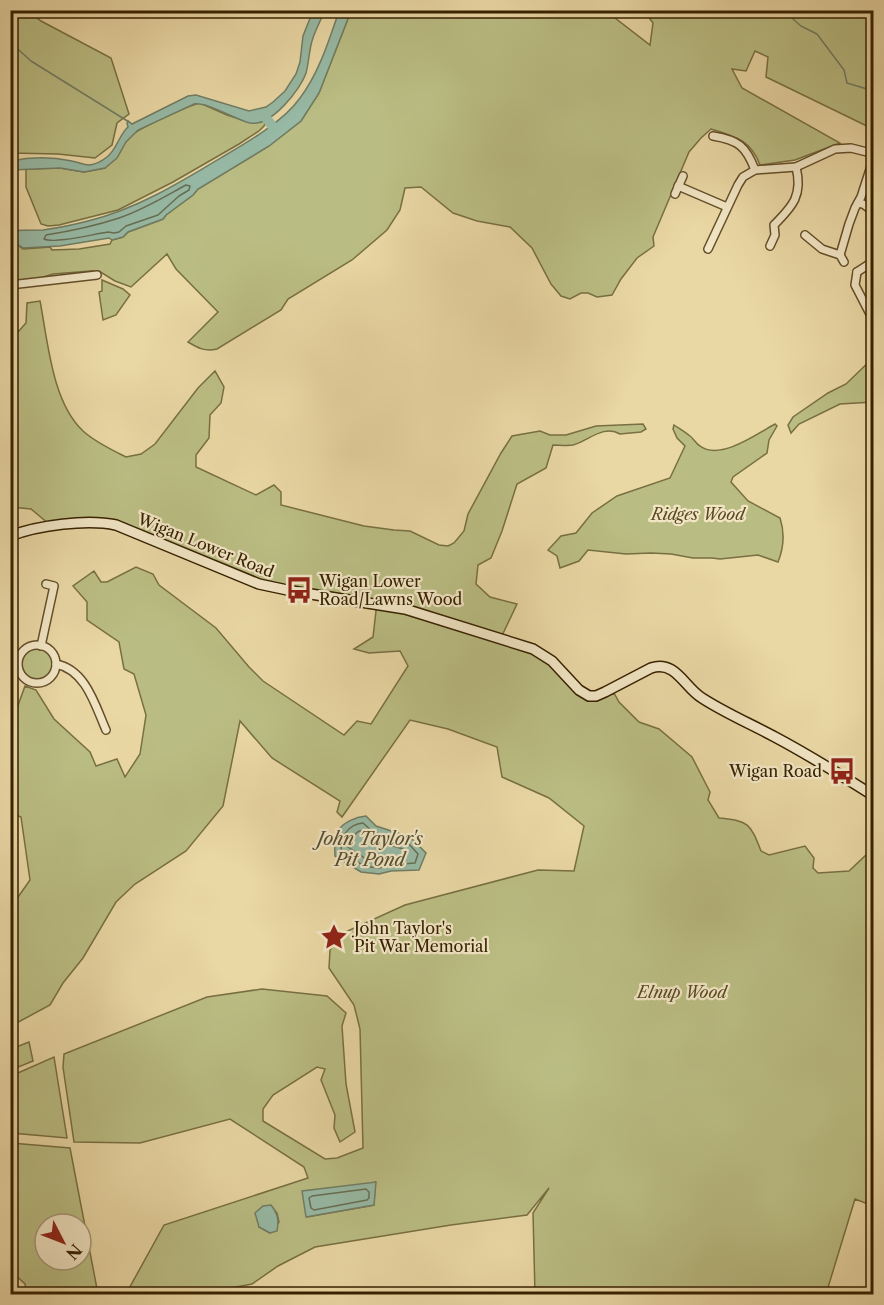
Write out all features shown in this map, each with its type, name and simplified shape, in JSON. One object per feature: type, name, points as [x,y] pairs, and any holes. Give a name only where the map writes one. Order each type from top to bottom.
[{"type":"main road","name":"Wigan Lower Road","points":[[10,536],[41,528],[75,524],[109,524],[135,532],[259,584],[418,612],[533,649],[552,661],[579,690],[589,696],[601,694],[651,668],[661,666],[671,668],[702,698],[778,738],[873,796]]},
{"type":"street","points":[[713,136],[729,139],[739,145],[750,156],[755,170]]},
{"type":"street","points":[[708,249],[743,177],[755,170],[796,167],[835,149],[851,148],[872,153],[872,163],[849,225],[842,259],[822,249],[805,235]]},
{"type":"street","points":[[770,246],[775,235],[774,225],[786,219],[798,193],[799,177],[796,167]]},
{"type":"street","points":[[675,194],[683,176]]},
{"type":"street","points":[[678,186],[727,207]]},
{"type":"street","points":[[858,203],[873,212]]},
{"type":"street","points":[[870,314],[855,285],[854,270],[873,261]]},
{"type":"street","points":[[10,285],[97,274]]},
{"type":"street","points":[[41,646],[54,586],[46,584]]},
{"type":"street","points":[[41,646],[50,651],[56,664],[49,679],[38,683],[26,680],[14,664],[25,650],[41,646]]},
{"type":"street","points":[[56,664],[68,668],[85,684],[106,730]]},
{"type":"green space","points":[[11,10],[28,11],[41,21],[111,58],[129,114],[117,123],[112,145],[95,158],[11,153]]},
{"type":"green space","points":[[351,11],[606,11],[650,45],[653,23],[644,11],[873,11],[873,129],[766,77],[768,57],[755,51],[746,71],[732,69],[742,88],[840,143],[795,160],[760,165],[747,144],[711,129],[689,152],[653,237],[654,246],[637,258],[612,295],[597,297],[581,293],[570,299],[561,296],[551,284],[532,248],[510,227],[477,221],[453,213],[421,187],[405,188],[400,210],[387,230],[352,260],[288,299],[281,310],[217,349],[202,349],[188,342],[218,312],[176,269],[167,254],[131,287],[99,271],[53,274],[11,282],[10,242],[23,249],[50,247],[52,250],[110,244],[112,240],[123,237],[128,232],[163,219],[198,189],[269,146],[301,121],[319,93]]},
{"type":"green space","points":[[200,103],[252,123],[266,121],[259,131],[239,144],[118,210],[59,225],[41,224],[26,187],[26,169],[60,168],[84,172],[105,168],[132,135],[154,122]]},
{"type":"green space","points":[[102,280],[123,289],[130,295],[116,315],[103,320],[99,292],[102,291]]},
{"type":"green space","name":"Elnup Wood","points":[[40,301],[49,353],[64,404],[73,419],[93,439],[126,457],[141,454],[155,444],[198,388],[215,371],[224,387],[221,403],[210,415],[209,438],[196,455],[196,467],[256,495],[274,485],[281,492],[281,505],[364,526],[410,531],[439,545],[448,546],[454,543],[464,531],[468,514],[512,436],[540,431],[550,435],[566,435],[596,426],[643,424],[646,429],[641,432],[620,434],[608,431],[573,445],[553,445],[546,468],[517,484],[491,558],[478,565],[476,584],[490,597],[517,604],[499,642],[525,648],[543,656],[551,662],[575,692],[587,699],[603,698],[614,693],[619,702],[639,722],[659,729],[692,757],[710,792],[708,800],[719,818],[737,820],[747,825],[754,834],[761,851],[769,855],[805,846],[814,858],[813,868],[818,873],[849,871],[866,855],[873,859],[873,1206],[855,1199],[826,1294],[535,1294],[533,1213],[549,1188],[527,1215],[315,1247],[278,1266],[252,1284],[199,1294],[126,1294],[164,1225],[308,1178],[304,1167],[230,1119],[140,1143],[74,1142],[63,1067],[64,1054],[207,997],[262,989],[327,996],[346,1013],[342,1026],[346,1084],[355,1132],[340,1142],[334,1128],[335,1115],[321,1080],[325,1069],[317,1067],[273,1095],[263,1109],[263,1121],[325,1159],[337,1158],[363,1148],[360,1029],[354,1005],[329,968],[330,950],[343,933],[405,905],[538,870],[574,871],[584,826],[549,798],[502,777],[497,747],[448,729],[410,720],[342,817],[337,812],[340,801],[272,758],[240,721],[223,806],[186,851],[135,884],[116,902],[83,958],[63,983],[50,1005],[11,1026],[11,907],[30,880],[21,817],[11,813],[10,708],[16,711],[25,686],[36,690],[54,719],[90,752],[96,766],[117,759],[125,777],[140,754],[146,715],[134,674],[124,669],[119,642],[87,620],[87,602],[73,586],[94,571],[101,582],[107,582],[136,567],[153,574],[159,585],[216,628],[263,681],[344,735],[357,721],[371,724],[408,666],[400,651],[369,653],[354,649],[373,637],[377,602],[274,586],[109,521],[49,524],[31,509],[11,507],[11,330],[18,332],[26,323],[27,303]],"holes":[[[375,1182],[374,1205],[307,1217]],[[271,1206],[277,1213],[279,1222],[270,1233],[259,1227]]]},
{"type":"green space","points":[[873,358],[873,402],[840,404],[799,424],[791,433],[788,425],[793,417],[828,393],[846,384]]},
{"type":"green space","name":"Ridges Wood","points":[[775,424],[777,426],[769,440],[767,453],[733,477],[731,482],[748,501],[780,518],[783,540],[778,562],[758,555],[720,559],[588,550],[579,561],[560,568],[557,556],[548,550],[561,536],[576,533],[592,513],[617,496],[670,478],[685,446],[677,438],[673,429],[674,425],[700,446],[708,450],[718,450],[749,439]]},
{"type":"green space","points":[[38,648],[49,653],[54,664],[49,675],[38,680],[27,675],[22,664],[27,653]]},
{"type":"green space","points":[[29,1042],[33,1061],[11,1070],[11,1049]]},
{"type":"green space","points":[[54,1057],[67,1138],[11,1133],[11,1076]]},
{"type":"green space","points":[[11,1143],[70,1148],[82,1212],[33,1212],[33,1272],[93,1272],[93,1268],[98,1294],[27,1294],[25,1284],[11,1271]]},
{"type":"water","points":[[313,11],[324,11],[312,41],[306,73],[298,89],[284,106],[267,119],[258,123],[250,123],[206,106],[194,104],[138,130],[126,142],[117,158],[105,168],[84,172],[60,168],[11,170],[11,161],[26,159],[57,159],[87,165],[97,163],[113,150],[128,127],[128,121],[132,124],[188,96],[196,95],[249,111],[266,107],[285,91],[296,74],[303,36]]},
{"type":"water","points":[[339,11],[351,11],[319,93],[301,121],[269,146],[198,189],[163,219],[128,232],[123,237],[60,246],[23,248],[11,242],[11,231],[43,230],[77,224],[106,216],[141,202],[192,175],[265,130],[293,107],[307,88],[323,56]]},
{"type":"water","name":"John Taylor's Pit Pond","points":[[366,816],[376,826],[410,837],[426,853],[419,870],[379,874],[361,872],[335,856],[335,837],[340,828],[350,821]]},
{"type":"water","points":[[376,1182],[374,1205],[306,1217],[302,1191]]},
{"type":"water","points":[[271,1205],[277,1214],[278,1224],[277,1231],[270,1233],[259,1227],[255,1213],[263,1206]]},
{"type":"waterway","points":[[796,10],[797,13],[793,19],[817,34],[844,70],[847,83],[867,89],[874,97]]},
{"type":"waterway","points":[[10,42],[31,61],[129,122]]},
{"type":"waterway","points":[[263,114],[276,131]]},
{"type":"place","name":"Wigan Lower Road/Lawns Wood","points":[[299,590]]},
{"type":"place","name":"Wigan Road","points":[[842,771]]},
{"type":"place","name":"John Taylor's Pit War Memorial","points":[[334,937]]}]
